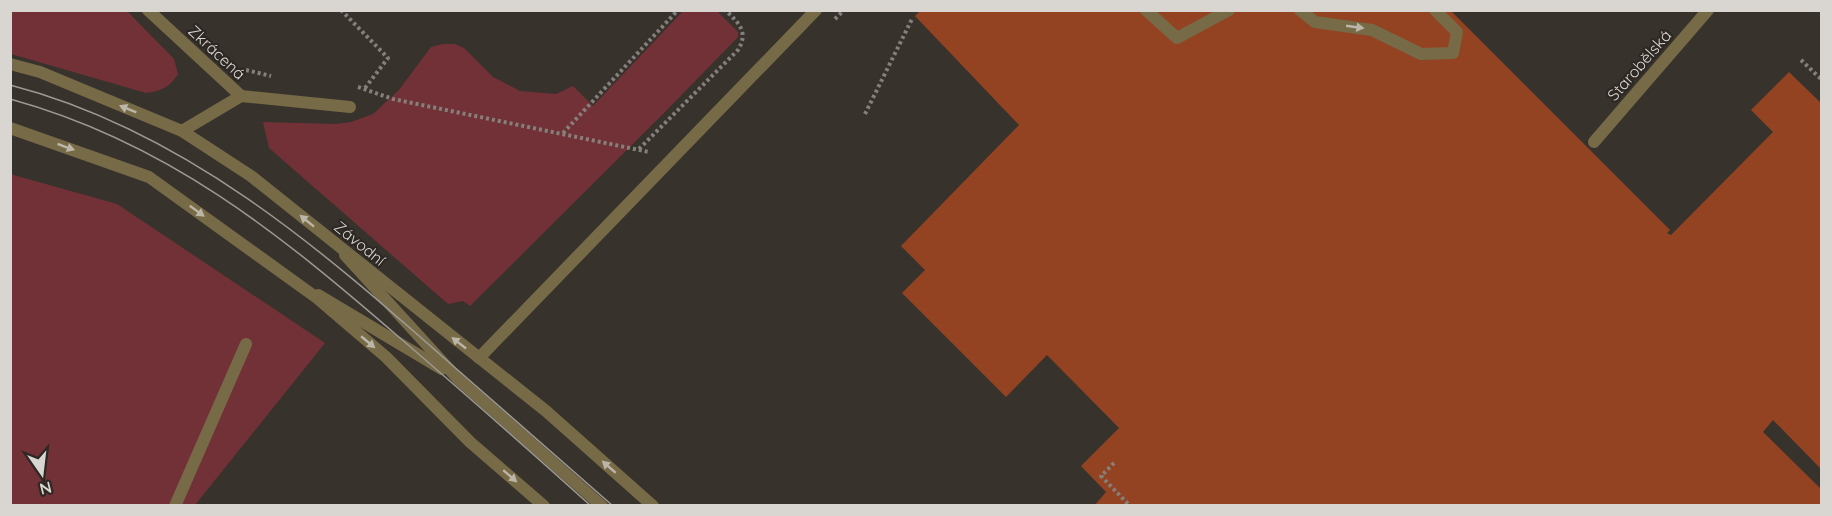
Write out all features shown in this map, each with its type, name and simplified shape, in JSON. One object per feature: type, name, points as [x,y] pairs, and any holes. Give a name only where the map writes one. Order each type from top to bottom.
[{"type":"street","name":"Zkrácená","points":[[148,10],[241,96],[183,131]]},
{"type":"street","points":[[479,358],[816,10]]},
{"type":"street","points":[[1146,10],[1177,38],[1229,10]]},
{"type":"street","points":[[1300,10],[1315,22],[1372,30],[1421,54],[1453,53],[1457,33],[1435,10]]},
{"type":"street","name":"Starobělská","points":[[1594,142],[1708,10]]},
{"type":"street","name":"Závodní","points":[[10,64],[40,72],[183,131],[251,176],[546,411],[653,506]]},
{"type":"street","points":[[241,96],[350,107]]},
{"type":"street","points":[[10,128],[149,177],[292,279],[386,357],[470,442],[544,506]]},
{"type":"street","points":[[334,243],[458,379],[602,506]]},
{"type":"street","points":[[292,279],[458,379]]},
{"type":"street","points":[[175,506],[246,344]]},
{"type":"path","points":[[341,10],[388,58],[365,88]]},
{"type":"path","points":[[563,133],[678,10]]},
{"type":"path","points":[[639,149],[738,50],[744,37],[743,30],[725,10]]},
{"type":"path","points":[[865,114],[912,19]]},
{"type":"path","points":[[1801,60],[1821,80]]},
{"type":"path","points":[[243,70],[276,76]]},
{"type":"path","points":[[354,87],[365,88],[393,99],[674,157]]},
{"type":"path","points":[[1114,463],[1101,476],[1131,506]]},
{"type":"shaded area","points":[[10,11],[127,11],[174,59],[178,74],[165,88],[146,93],[11,54]]},
{"type":"shaded area","points":[[683,11],[717,11],[738,32],[738,37],[470,306],[463,301],[448,304],[269,148],[263,122],[336,124],[351,122],[373,114],[399,90],[431,47],[443,44],[455,44],[464,48],[493,77],[520,91],[556,94],[573,86],[593,106]]},
{"type":"shaded area","points":[[10,174],[117,204],[325,343],[195,505],[11,505]]},
{"type":"building","points":[[921,10],[1450,10],[1670,230],[1667,233],[1671,235],[1773,132],[1751,110],[1789,72],[1822,104],[1822,470],[1773,420],[1763,432],[1822,490],[1822,506],[1094,506],[1106,492],[1081,466],[1119,428],[1047,355],[1006,397],[902,293],[925,270],[901,246],[1019,125],[915,16]]},
{"type":"tram line","points":[[10,85],[74,105],[134,131],[192,163],[247,198],[352,279],[613,506]]},
{"type":"tram line","points":[[10,99],[67,117],[120,140],[171,166],[265,228],[355,300],[591,506]]}]
